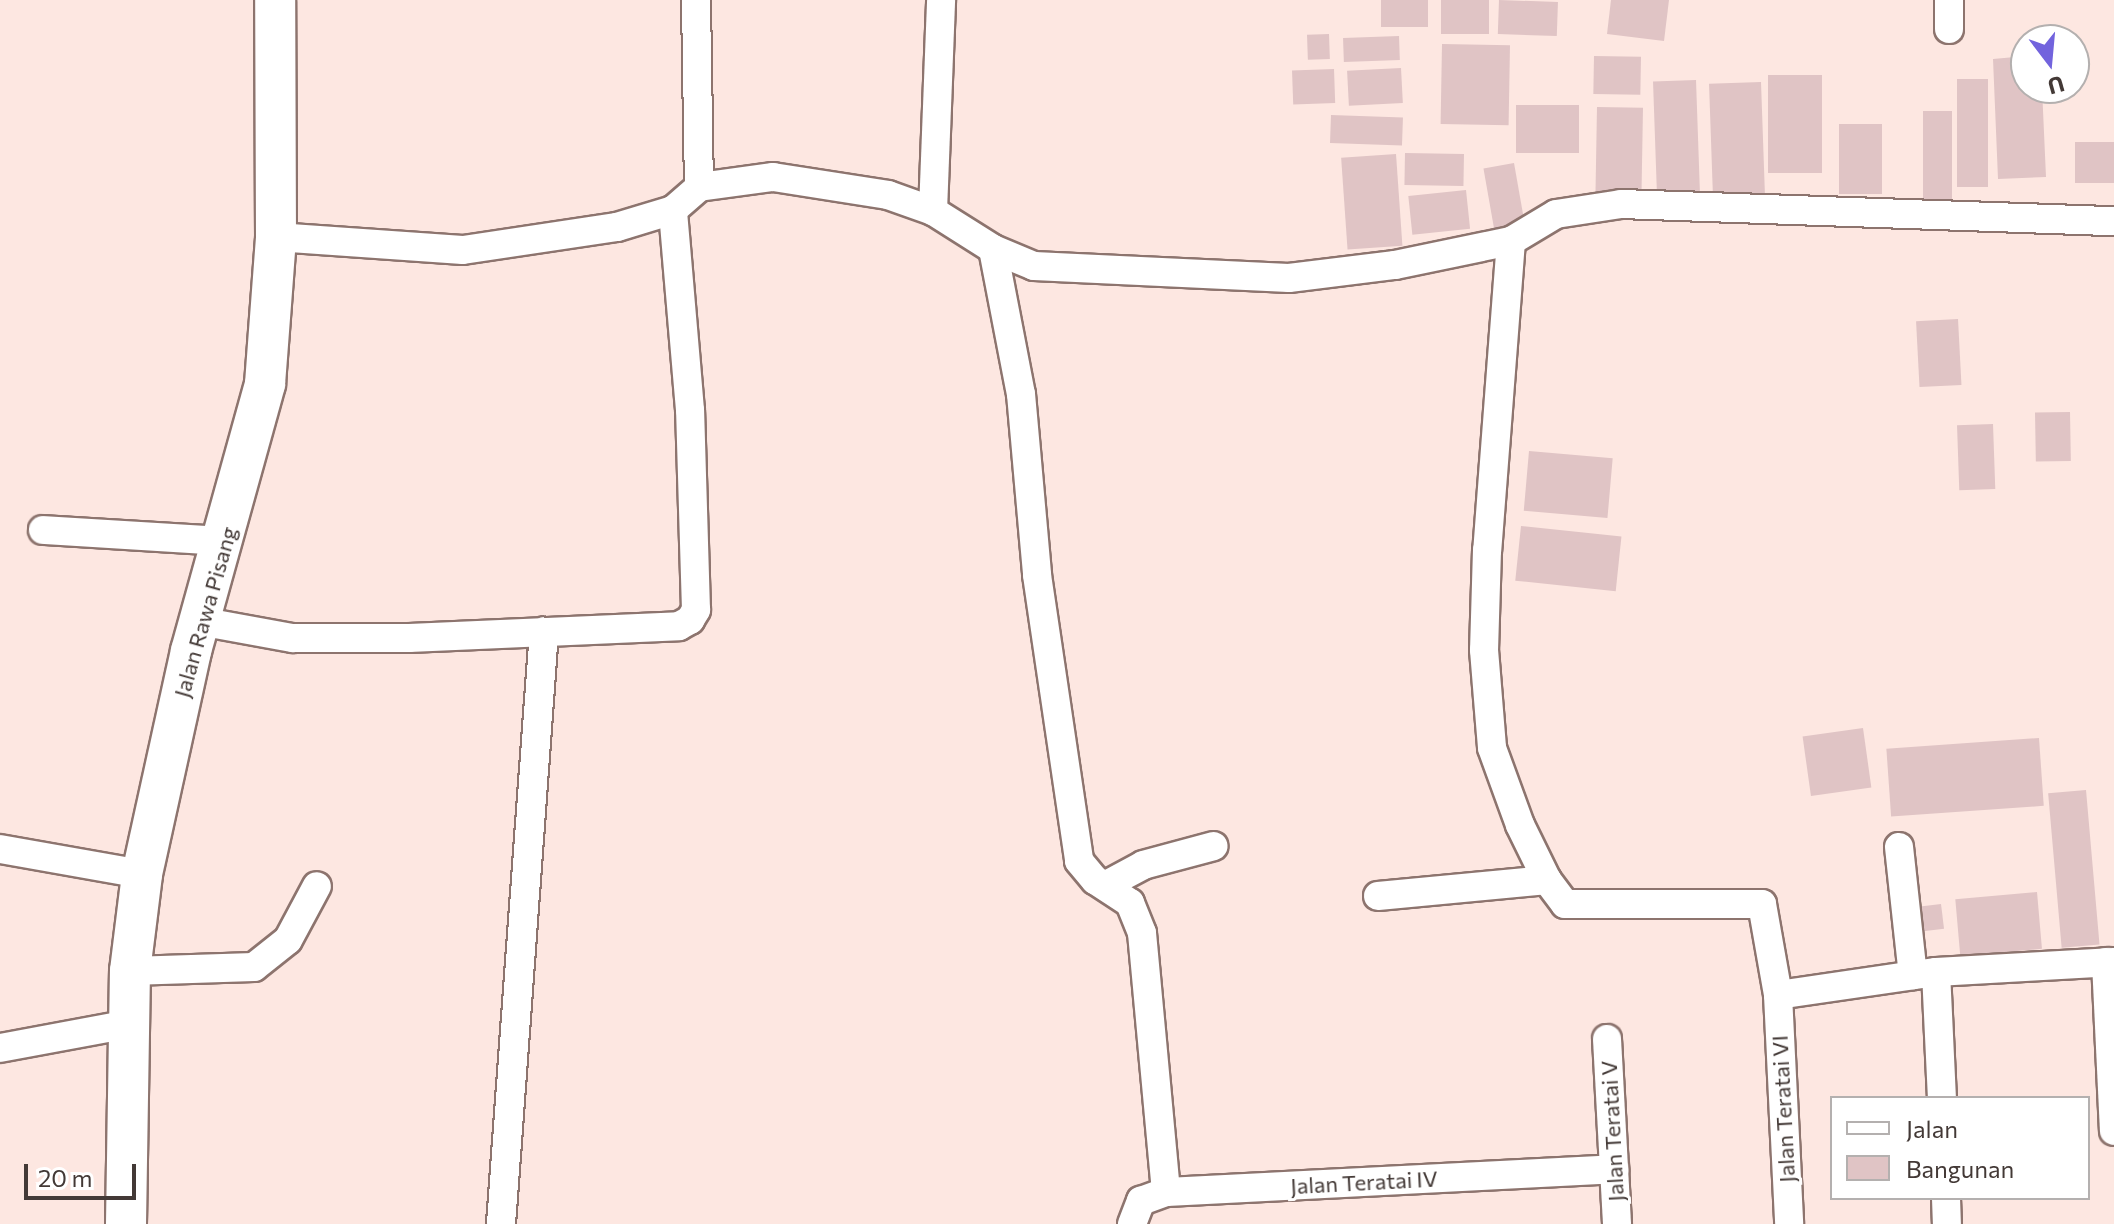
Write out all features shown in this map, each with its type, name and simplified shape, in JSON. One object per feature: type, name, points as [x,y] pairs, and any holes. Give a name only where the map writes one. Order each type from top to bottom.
[{"type":"street","name":"Jalan Rawa Pisang","points":[[126,1224],[130,971],[142,874],[199,621],[225,541],[265,384],[276,237],[275,0]]},
{"type":"street","points":[[696,0],[699,187]]},
{"type":"street","points":[[933,211],[941,0]]},
{"type":"street","points":[[1949,0],[1949,29]]},
{"type":"street","points":[[276,237],[463,250],[617,227],[673,210],[699,187],[773,177],[888,195],[933,211],[993,249],[1034,266],[1289,278],[1395,265],[1511,241],[1556,214],[1621,204],[2114,221]]},
{"type":"street","points":[[199,621],[293,638],[679,626],[696,610],[690,410],[673,210]]},
{"type":"street","points":[[1378,896],[1547,880],[1492,748],[1485,696],[1487,550],[1511,241]]},
{"type":"street","points":[[993,249],[1019,378],[1037,575],[1079,861],[1095,880],[1108,884],[1130,903],[1142,933],[1166,1192],[1141,1201],[1132,1224]]},
{"type":"street","points":[[43,530],[225,541]]},
{"type":"street","points":[[501,1224],[544,632]]},
{"type":"street","points":[[1108,884],[1143,865],[1214,846]]},
{"type":"street","points":[[1899,847],[1925,974],[1942,1096]]},
{"type":"street","points":[[0,849],[142,874]]},
{"type":"street","name":"Jalan Teratai VI","points":[[1547,880],[1565,904],[1572,906],[1758,901],[1766,917],[1778,995],[1789,1224]]},
{"type":"street","points":[[130,971],[254,967],[288,940],[317,886]]},
{"type":"street","points":[[1778,995],[1925,974],[2110,962],[2114,1131]]},
{"type":"street","points":[[0,1048],[129,1024]]},
{"type":"street","name":"Jalan Teratai V","points":[[1607,1039],[1617,1224]]},
{"type":"street","name":"Jalan Teratai IV","points":[[1166,1192],[1614,1169]]},
{"type":"street","points":[[1946,1200],[1947,1224]]},
{"type":"building","points":[[1381,0],[1428,0],[1428,27],[1381,27]]},
{"type":"building","points":[[1441,0],[1489,0],[1489,34],[1441,34]]},
{"type":"building","points":[[1499,0],[1558,2],[1557,36],[1498,34]]},
{"type":"building","points":[[1611,0],[1669,0],[1664,41],[1607,34]]},
{"type":"building","points":[[1329,34],[1330,59],[1308,60],[1307,35]]},
{"type":"building","points":[[1399,36],[1400,60],[1344,62],[1343,38]]},
{"type":"building","points":[[1442,44],[1510,45],[1509,125],[1441,124]]},
{"type":"building","points":[[1594,56],[1641,57],[1640,95],[1593,94]]},
{"type":"building","points":[[2010,57],[2010,104],[2043,104],[2046,177],[1998,179],[1993,59]]},
{"type":"building","points":[[1401,68],[1403,103],[1349,106],[1347,71]]},
{"type":"building","points":[[1334,69],[1335,103],[1293,104],[1292,70]]},
{"type":"building","points":[[1768,75],[1822,75],[1822,173],[1768,173]]},
{"type":"building","points":[[1957,79],[1988,79],[1988,187],[1957,187]]},
{"type":"building","points":[[1696,80],[1700,192],[1657,193],[1653,82]]},
{"type":"building","points":[[1761,82],[1765,199],[1713,201],[1709,84]]},
{"type":"building","points":[[1516,105],[1579,105],[1579,153],[1516,153]]},
{"type":"building","points":[[1597,107],[1643,108],[1641,195],[1595,194]]},
{"type":"building","points":[[1923,111],[1952,111],[1952,203],[1923,203]]},
{"type":"building","points":[[1331,115],[1403,118],[1402,145],[1330,143]]},
{"type":"building","points":[[1839,124],[1882,124],[1882,194],[1839,194]]},
{"type":"building","points":[[2075,142],[2114,142],[2114,183],[2075,183]]},
{"type":"building","points":[[1405,153],[1464,154],[1463,186],[1404,185]]},
{"type":"building","points":[[1396,154],[1402,246],[1348,250],[1341,158]]},
{"type":"building","points":[[1514,163],[1525,225],[1494,230],[1483,168]]},
{"type":"building","points":[[1466,190],[1470,229],[1412,235],[1408,196]]},
{"type":"building","points":[[1958,319],[1961,385],[1920,387],[1916,321]]},
{"type":"building","points":[[2070,412],[2071,461],[2036,462],[2035,413]]},
{"type":"building","points":[[1993,424],[1995,489],[1959,490],[1957,425]]},
{"type":"building","points":[[1529,451],[1613,458],[1607,518],[1524,511]]},
{"type":"building","points":[[1521,526],[1621,537],[1616,591],[1515,581]]},
{"type":"building","points":[[1863,728],[1871,787],[1811,796],[1803,736]]},
{"type":"building","points":[[2039,738],[2044,806],[1891,817],[1886,749]]},
{"type":"building","points":[[2086,790],[2100,944],[2062,948],[2048,793]]},
{"type":"building","points":[[2037,892],[2042,949],[1960,956],[1955,899]]},
{"type":"building","points":[[1941,904],[1944,929],[1921,932],[1918,907]]}]
